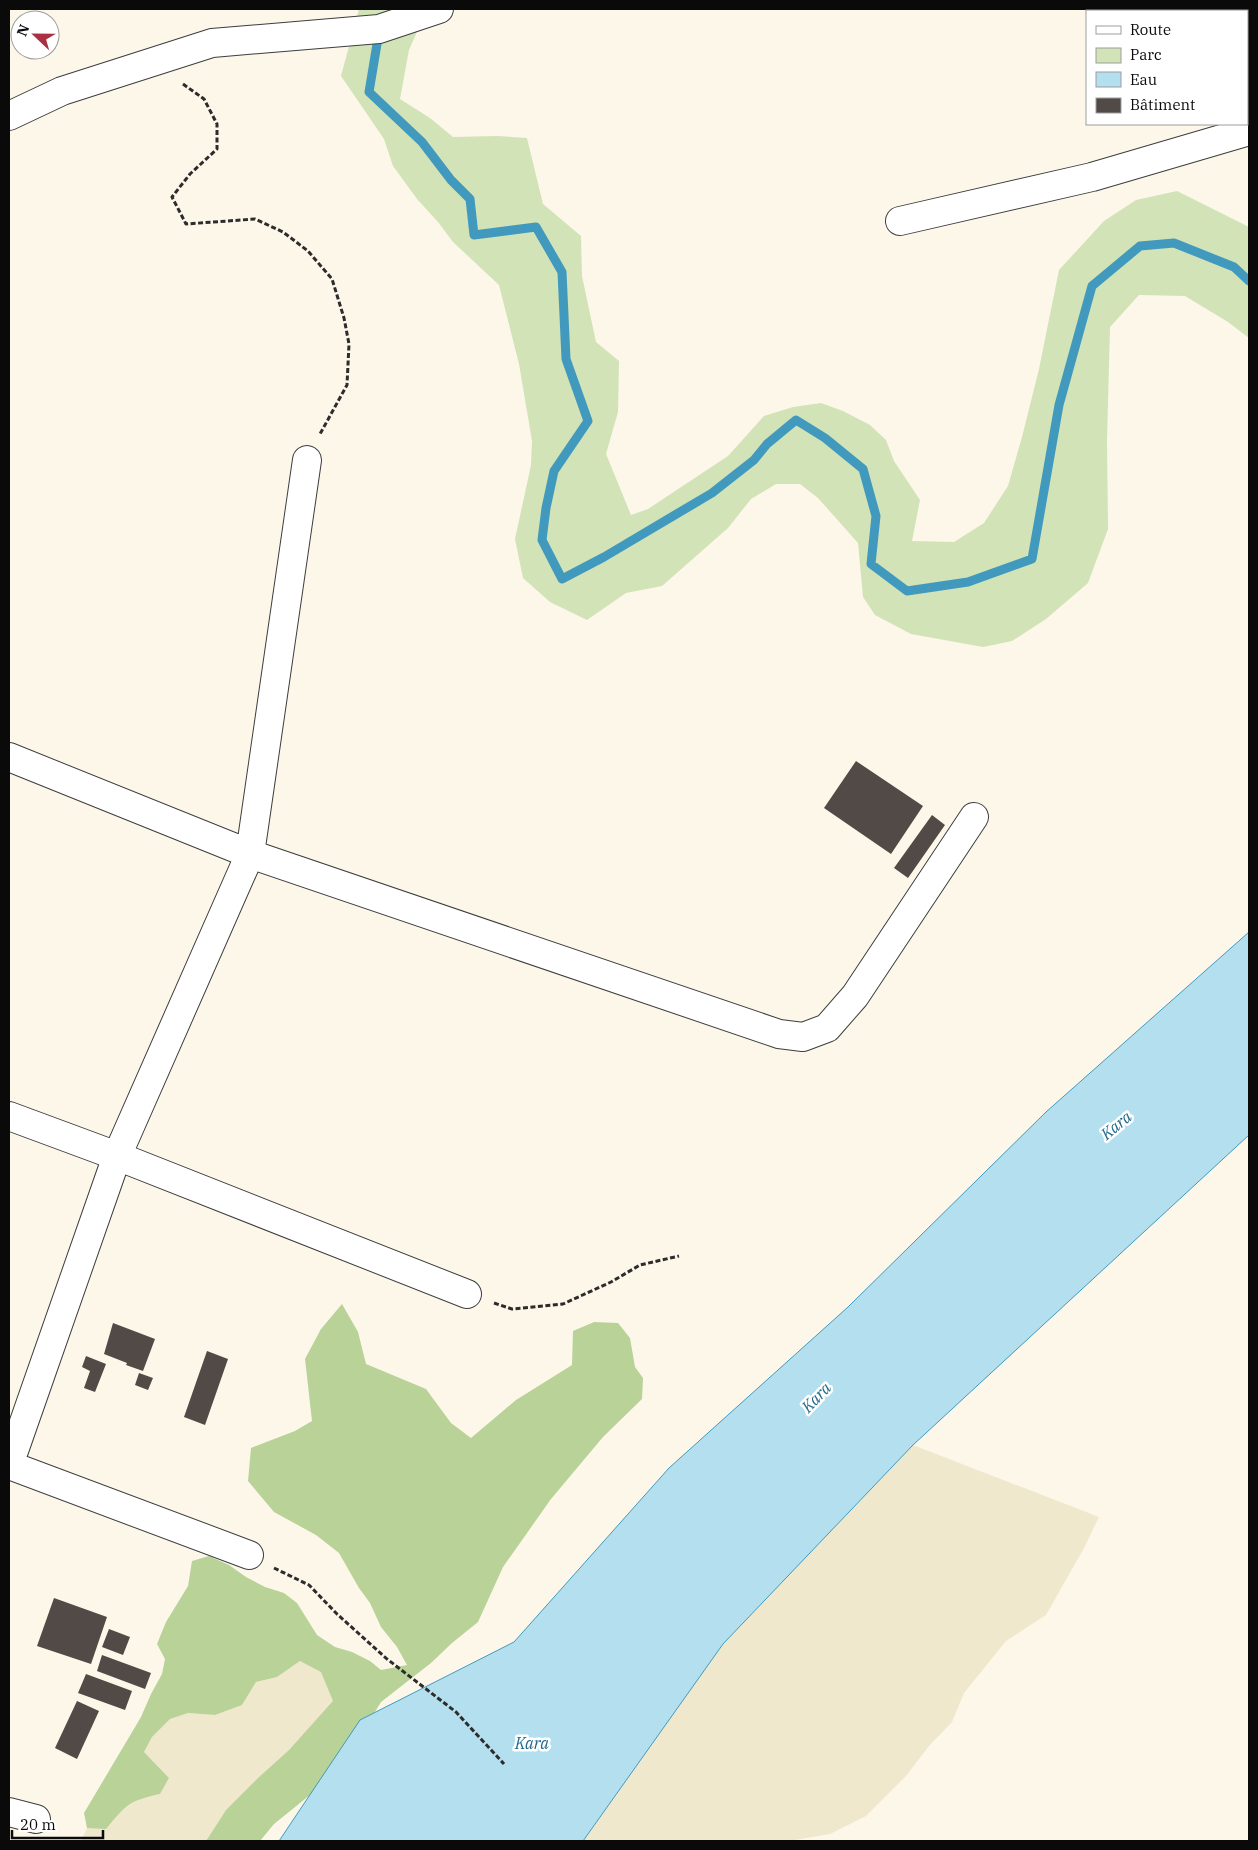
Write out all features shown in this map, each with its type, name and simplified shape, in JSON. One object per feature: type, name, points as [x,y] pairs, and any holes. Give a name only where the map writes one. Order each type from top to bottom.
[{"type":"street","points":[[9,116],[62,91],[212,43],[379,29],[439,9]]},
{"type":"street","points":[[900,222],[1092,177],[1249,131]]},
{"type":"street","points":[[249,1555],[9,1465],[117,1156],[250,854],[307,460]]},
{"type":"street","points":[[9,757],[250,854],[780,1034],[804,1037],[827,1028],[855,996],[974,817]]},
{"type":"street","points":[[9,1116],[117,1156],[468,1294]]},
{"type":"street","points":[[9,1812],[36,1819]]},
{"type":"path","points":[[160,60],[186,87],[204,99],[217,124],[217,149],[190,174],[172,197],[186,224],[255,219],[283,232],[308,251],[332,279],[344,318],[349,344],[347,385],[326,421],[307,460]]},
{"type":"path","points":[[468,1294],[512,1309],[563,1304],[611,1282],[640,1265],[679,1256]]},
{"type":"path","points":[[249,1555],[308,1585],[387,1659],[456,1712],[504,1764]]},
{"type":"shaded area","points":[[913,1445],[1099,1517],[1084,1548],[1046,1615],[1006,1641],[964,1693],[952,1722],[929,1746],[906,1776],[866,1816],[830,1834],[789,1841],[583,1841],[723,1644]]},
{"type":"shaded area","points":[[300,1661],[321,1671],[334,1701],[289,1750],[226,1810],[206,1841],[81,1841],[87,1828],[106,1828],[125,1806],[138,1799],[160,1794],[169,1778],[144,1752],[152,1737],[170,1719],[188,1713],[215,1715],[242,1705],[256,1682],[277,1677]]},
{"type":"green space","points":[[359,9],[427,9],[409,50],[400,99],[430,118],[453,137],[497,136],[527,138],[543,204],[581,236],[582,276],[596,342],[619,361],[618,412],[606,454],[631,515],[648,509],[728,456],[764,416],[793,407],[821,403],[843,411],[870,425],[886,440],[894,461],[920,500],[912,541],[954,542],[984,523],[1008,486],[1039,369],[1059,270],[1104,221],[1136,200],[1177,191],[1249,227],[1249,338],[1228,322],[1185,296],[1139,295],[1110,327],[1107,440],[1108,529],[1088,583],[1046,619],[1012,641],[983,647],[911,634],[875,615],[863,597],[858,543],[818,498],[800,484],[776,484],[751,499],[728,528],[662,586],[626,593],[587,620],[550,602],[523,578],[515,539],[531,465],[532,441],[519,364],[499,285],[453,242],[417,199],[393,166],[384,139],[341,76]]},
{"type":"green space","points":[[342,1304],[358,1332],[366,1364],[426,1389],[451,1423],[471,1438],[516,1400],[572,1365],[573,1331],[594,1322],[618,1323],[630,1338],[635,1367],[643,1378],[642,1399],[603,1437],[551,1499],[503,1567],[478,1622],[431,1663],[381,1702],[359,1738],[326,1782],[274,1824],[260,1841],[206,1841],[226,1810],[289,1750],[333,1701],[321,1672],[300,1661],[277,1677],[256,1682],[242,1705],[215,1715],[188,1713],[170,1719],[152,1737],[144,1752],[169,1778],[160,1794],[141,1799],[129,1805],[106,1829],[87,1828],[84,1813],[141,1717],[162,1674],[165,1659],[157,1644],[166,1622],[188,1586],[192,1561],[209,1556],[229,1565],[265,1587],[284,1593],[297,1603],[317,1635],[335,1647],[352,1652],[370,1661],[381,1670],[407,1665],[397,1647],[381,1627],[370,1603],[339,1553],[316,1535],[274,1512],[248,1481],[251,1448],[295,1431],[312,1421],[305,1359],[321,1329]]},
{"type":"water","name":"Kara","points":[[1249,932],[1249,1135],[913,1445],[723,1644],[583,1841],[279,1841],[360,1720],[514,1642],[669,1468],[848,1307],[1046,1112]]},
{"type":"building","points":[[856,761],[923,806],[891,854],[824,808]]},
{"type":"building","points":[[932,815],[945,825],[908,878],[894,868]]},
{"type":"building","points":[[113,1323],[155,1339],[143,1371],[104,1354]]},
{"type":"building","points":[[207,1351],[228,1359],[205,1425],[184,1417]]},
{"type":"building","points":[[86,1356],[106,1364],[95,1392],[84,1388],[90,1371],[82,1367]]},
{"type":"building","points":[[139,1373],[153,1378],[148,1390],[135,1385]]},
{"type":"building","points":[[54,1598],[107,1617],[91,1664],[37,1646]]},
{"type":"building","points":[[109,1629],[130,1637],[123,1655],[102,1647]]},
{"type":"building","points":[[102,1655],[151,1673],[145,1689],[97,1671]]},
{"type":"building","points":[[86,1674],[132,1691],[125,1710],[78,1693]]},
{"type":"building","points":[[77,1701],[99,1711],[77,1759],[55,1748]]},
{"type":"waterway","points":[[379,32],[369,92],[422,142],[451,180],[470,199],[474,235],[536,227],[562,272],[566,359],[588,421],[554,471],[546,508],[542,540],[562,579],[604,557],[712,493],[754,460],[767,444],[796,420],[825,438],[863,469],[876,516],[871,564],[907,591],[968,582],[1032,559],[1059,405],[1092,286],[1140,246],[1174,243],[1234,267],[1249,281]]}]
